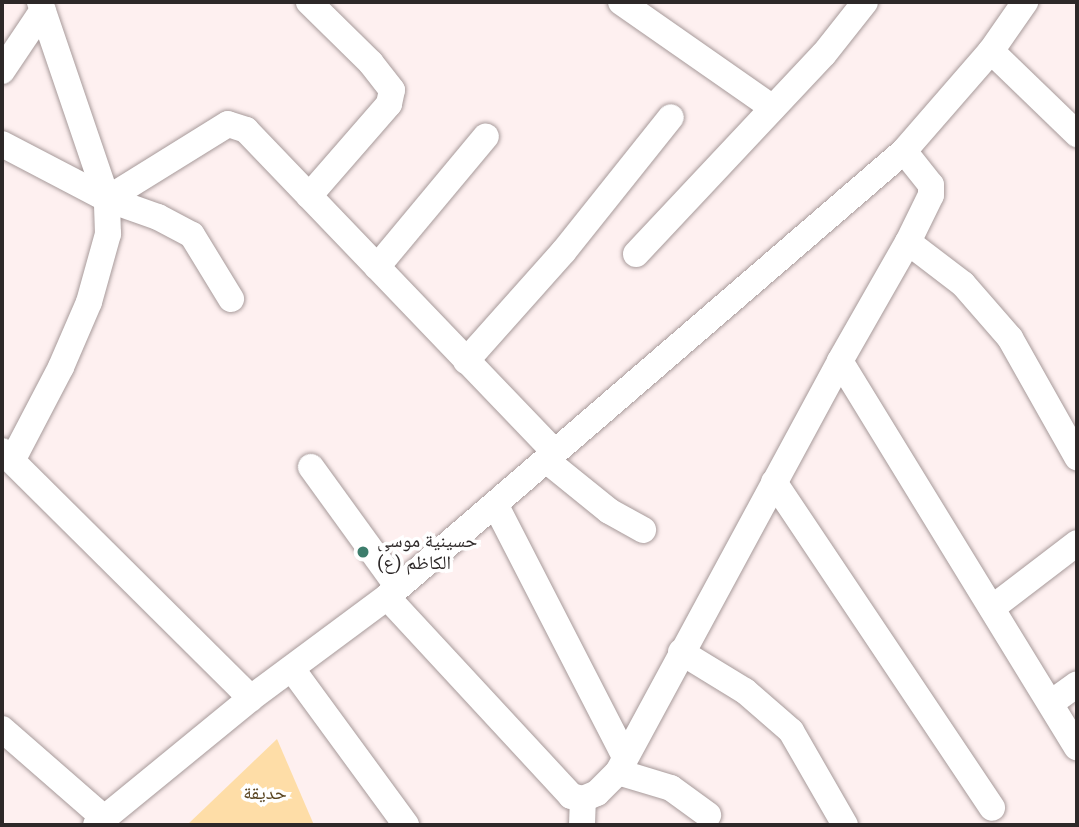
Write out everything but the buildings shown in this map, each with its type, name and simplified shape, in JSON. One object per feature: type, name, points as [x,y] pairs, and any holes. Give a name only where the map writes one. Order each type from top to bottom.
[{"type":"street","points":[[309,2],[371,63],[392,90],[388,104],[309,196]]},
{"type":"street","points":[[621,2],[773,108]]},
{"type":"street","points":[[636,254],[824,54],[865,2]]},
{"type":"street","points":[[2,729],[100,821],[251,698],[393,592],[904,151],[992,51],[1025,2]]},
{"type":"street","points":[[2,71],[41,6]]},
{"type":"street","points":[[41,6],[107,199],[108,234],[89,302],[61,367],[8,455],[251,698]]},
{"type":"street","points":[[992,51],[1077,134]]},
{"type":"street","points":[[466,361],[564,251],[671,117]]},
{"type":"street","points":[[107,199],[228,124],[246,130],[466,361],[550,456],[609,511],[643,530]]},
{"type":"street","points":[[377,267],[486,136]]},
{"type":"street","points":[[2,144],[107,199],[158,217],[192,235],[231,299]]},
{"type":"street","points":[[311,467],[393,592],[582,812],[621,763],[840,361],[908,242],[931,195],[931,185],[904,151]]},
{"type":"street","points":[[908,242],[963,284],[1010,338],[1077,457]]},
{"type":"street","points":[[840,361],[1077,747]]},
{"type":"street","points":[[774,482],[992,808]]},
{"type":"street","points":[[495,504],[621,763],[671,788],[708,815]]},
{"type":"street","points":[[992,608],[1077,544]]},
{"type":"street","points":[[681,652],[745,691],[791,731],[845,825]]},
{"type":"street","points":[[292,669],[406,825]]},
{"type":"street","points":[[1051,703],[1077,684]]},
{"type":"green space","name":"حديقة","points":[[277,739],[314,825],[187,825]]},
{"type":"place","name":"حسينية موسى الكاظم (ع)","points":[[363,552]]}]
